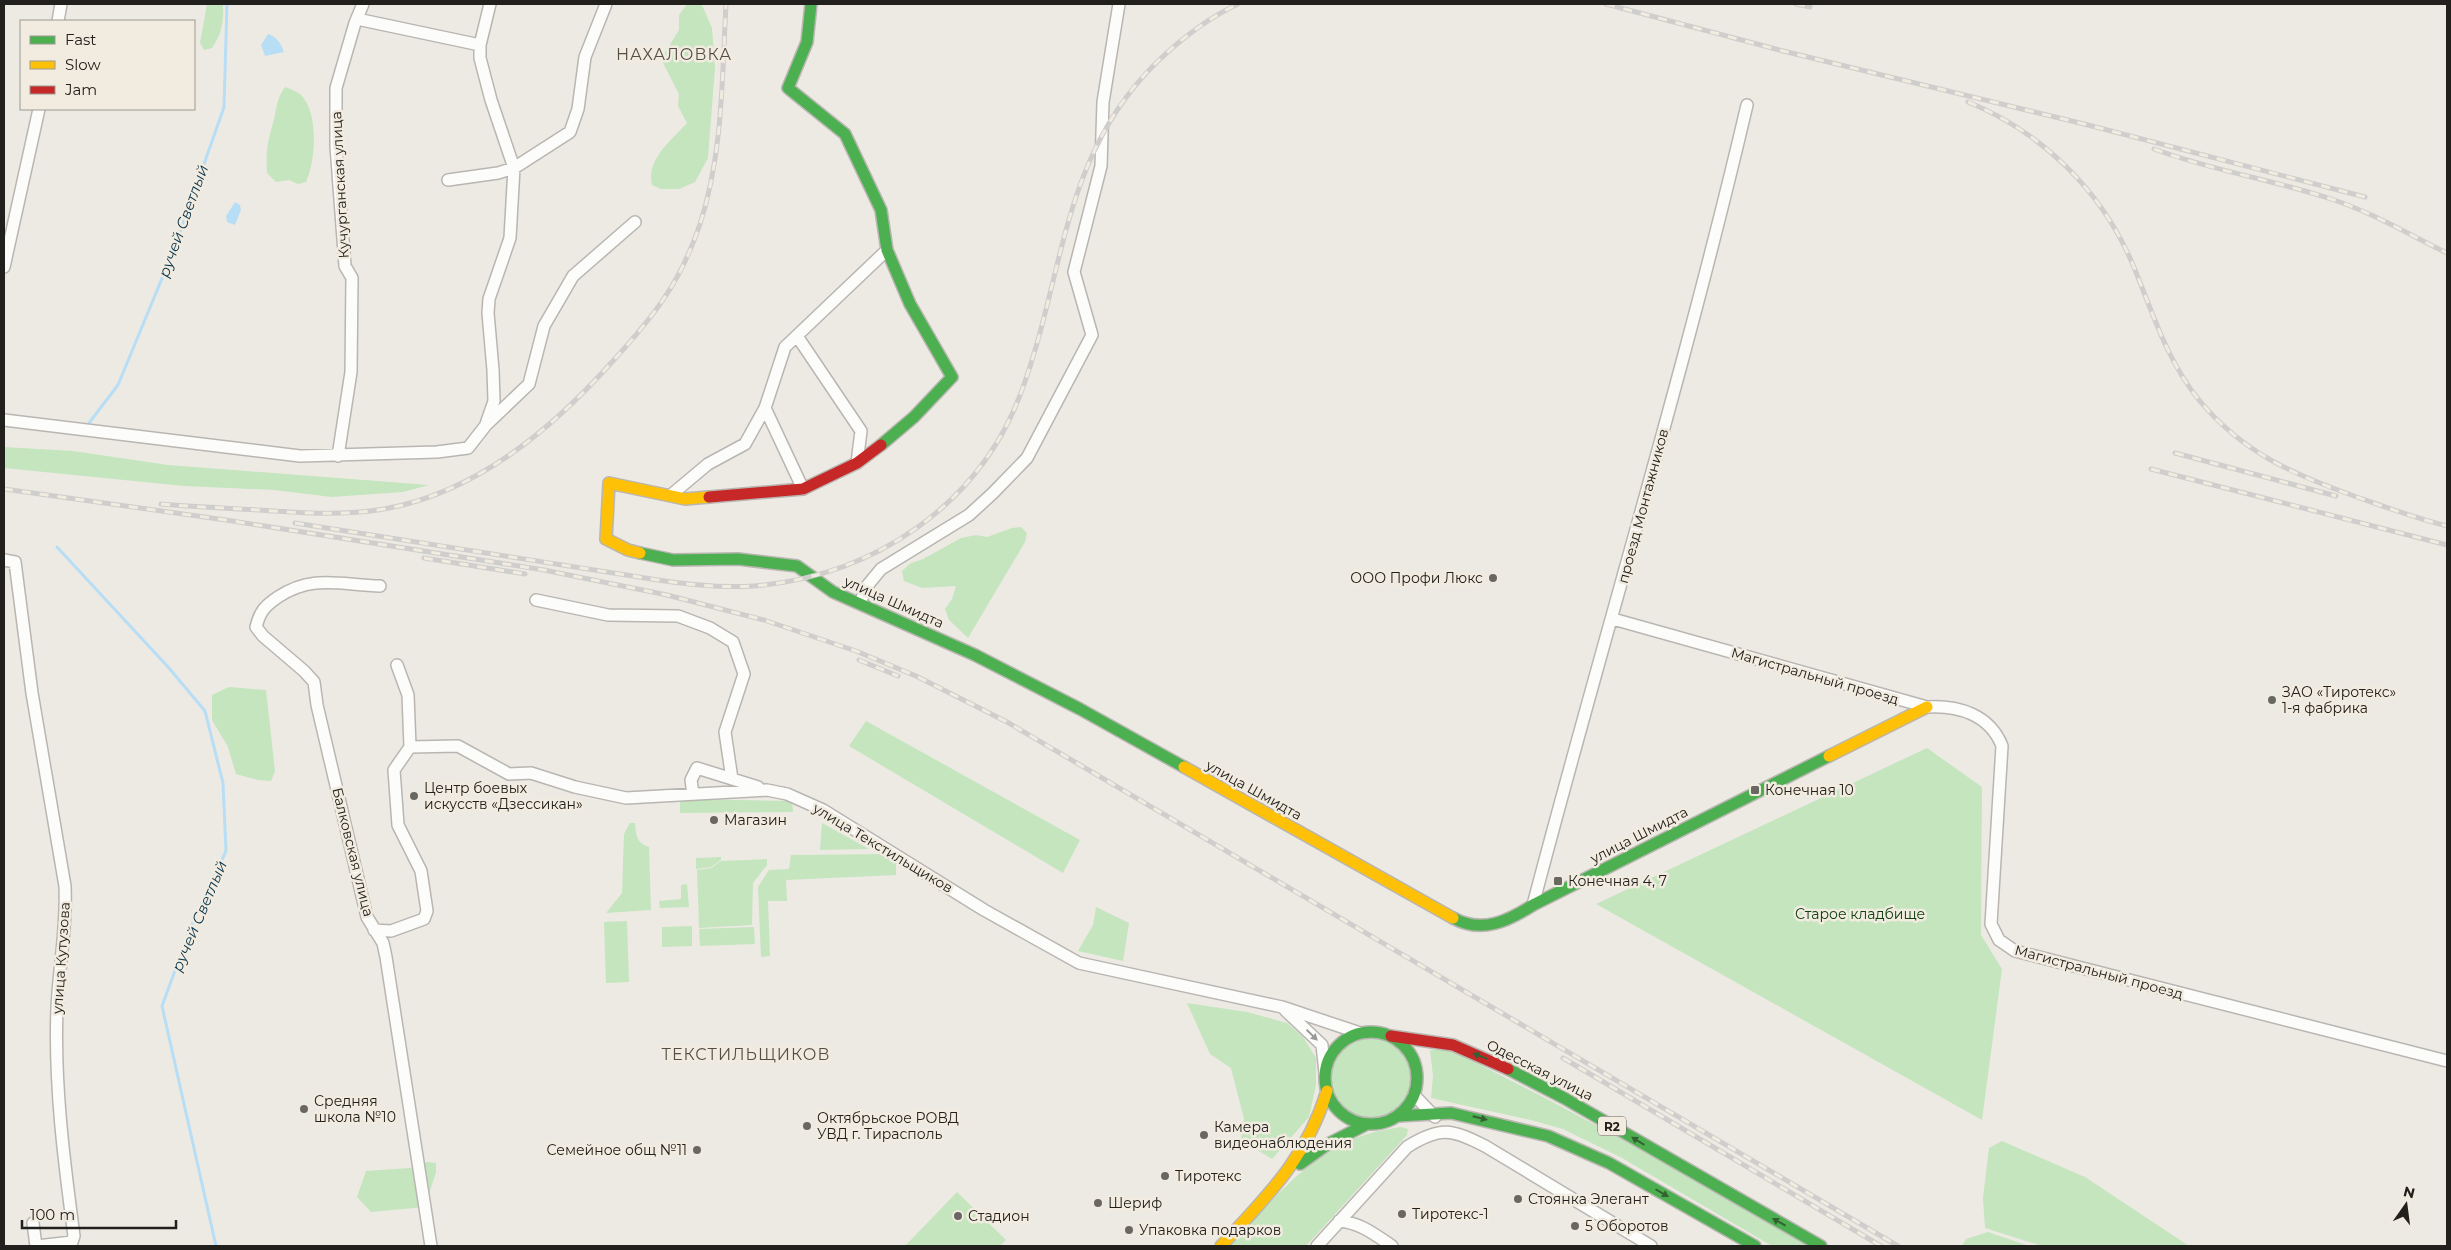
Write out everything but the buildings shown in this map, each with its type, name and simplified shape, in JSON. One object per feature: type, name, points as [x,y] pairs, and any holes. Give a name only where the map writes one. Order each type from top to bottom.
[{"type":"street","points":[[58,20],[61,4]]},
{"type":"street","name":"Кучурганская улица","points":[[338,456],[351,372],[352,278],[345,266],[336,146],[336,88],[357,19],[364,4]]},
{"type":"street","points":[[486,425],[494,401],[488,313],[489,299],[510,238],[514,168],[491,100],[480,58],[480,45],[490,4]]},
{"type":"street","points":[[448,180],[498,173],[514,168],[570,132],[578,109],[585,57],[606,4]]},
{"type":"street","name":"улица Шмидта","points":[[811,4],[807,42],[788,88],[845,134],[881,210],[887,250],[910,304],[952,377],[914,417],[857,463],[803,489],[685,499],[609,482],[606,540],[635,552],[673,560],[738,559],[791,564],[805,570],[833,592],[975,654],[1080,709],[1460,922],[1481,927],[1497,926],[1927,707]]},
{"type":"street","points":[[860,603],[867,586],[881,569],[968,515],[994,493],[1027,458],[1092,335],[1074,272],[1100,166],[1103,102],[1119,4]]},
{"type":"street","points":[[357,19],[480,45]]},
{"type":"street","name":"проезд Монтажников","points":[[1533,906],[1576,742],[1613,619],[1748,104]]},
{"type":"street","points":[[4,267],[39,110]]},
{"type":"street","points":[[4,420],[300,456],[437,452],[468,448],[486,425],[528,384],[544,326],[573,276],[635,222]]},
{"type":"street","points":[[671,495],[708,464],[746,444],[765,408],[784,347],[887,250]]},
{"type":"street","points":[[797,336],[861,431],[857,463]]},
{"type":"street","points":[[765,408],[803,489]]},
{"type":"street","name":"улица Кутузова","points":[[4,560],[15,562],[32,693],[65,886],[66,913],[57,1006],[57,1037],[61,1134],[74,1236],[72,1242],[36,1246]]},
{"type":"street","name":"Балковская улица","points":[[380,586],[328,582],[303,584],[292,588],[265,606],[259,612],[256,627],[314,682],[317,705],[367,916],[383,943],[431,1246]]},
{"type":"street","points":[[536,600],[608,615],[678,616],[710,628],[733,642],[744,674],[725,732],[732,779]]},
{"type":"street","name":"Магистральный проезд","points":[[1613,619],[1927,707],[1948,707],[1978,717],[1992,728],[2002,746],[1991,912],[1994,932],[2006,946],[2015,951],[2447,1061]]},
{"type":"street","points":[[374,930],[391,931],[417,922],[424,919],[427,911],[421,871],[398,825],[394,770],[410,747],[408,694],[397,665]]},
{"type":"street","name":"улица Текстильщиков","points":[[410,747],[458,746],[509,774],[530,773],[575,787],[626,798],[767,790],[787,794],[823,810],[992,915],[1079,963],[1282,1008],[1360,1033]]},
{"type":"street","points":[[693,794],[691,780],[697,768],[767,790]]},
{"type":"street","points":[[1282,1008],[1322,1045],[1325,1072]]},
{"type":"street","name":"R2","points":[[1391,1036],[1376,1032],[1360,1033],[1347,1038],[1336,1047],[1329,1059],[1325,1072],[1327,1091],[1332,1101],[1342,1113],[1356,1122],[1367,1124],[1383,1122],[1398,1116],[1432,1113],[1469,1116],[1548,1136],[1568,1143],[1609,1163],[1755,1246]]},
{"type":"street","points":[[1391,1036],[1403,1044],[1414,1061],[1418,1081],[1408,1107],[1398,1116]]},
{"type":"street","name":"Одесская улица","points":[[1391,1036],[1453,1045],[1485,1058],[1564,1098],[1821,1246]]},
{"type":"street","name":"R2","points":[[1221,1246],[1288,1173],[1301,1156],[1315,1131],[1327,1091]]},
{"type":"street","points":[[1414,1095],[1432,1113],[1444,1131]]},
{"type":"street","name":"R2","points":[[1288,1173],[1328,1144],[1367,1124]]},
{"type":"street","points":[[1317,1246],[1407,1147],[1422,1137],[1444,1131],[1464,1136],[1485,1146],[1652,1246]]},
{"type":"street","points":[[1339,1221],[1352,1222],[1364,1227],[1392,1246]]},
{"type":"street","points":[[33,1223],[36,1246]]},
{"type":"green space","points":[[207,4],[223,4],[223,16],[222,27],[215,43],[212,48],[204,50],[200,43]]},
{"type":"green space","points":[[687,4],[702,5],[712,28],[715,68],[708,158],[695,182],[679,189],[661,189],[652,185],[651,176],[656,159],[687,123],[678,106],[679,94],[661,59],[679,30],[679,15]]},
{"type":"green space","points":[[285,87],[300,94],[306,102],[313,124],[314,149],[309,173],[306,182],[298,184],[289,180],[276,182],[267,173],[269,136],[278,100]]},
{"type":"green space","points":[[4,447],[73,451],[168,465],[429,485],[403,492],[332,497],[274,490],[184,486],[4,468]]},
{"type":"green space","points":[[1021,527],[1027,533],[1025,542],[968,638],[949,620],[945,609],[952,599],[956,586],[922,588],[904,581],[902,571],[911,563],[923,559],[961,538],[976,535],[987,537],[1012,528]]},
{"type":"green space","points":[[229,687],[266,690],[275,771],[271,781],[258,780],[236,774],[228,747],[212,720],[212,695]]},
{"type":"green space","points":[[866,721],[1080,840],[1063,873],[849,746]]},
{"type":"green space","name":"Старое кладбище","points":[[1927,748],[1982,787],[1981,935],[2002,969],[1982,1120],[1596,904]]},
{"type":"green space","points":[[680,799],[792,801],[793,812],[680,813]]},
{"type":"green space","points":[[630,823],[635,823],[639,841],[649,847],[651,910],[606,913],[622,893],[624,834]]},
{"type":"green space","points":[[822,823],[869,849],[820,850]]},
{"type":"green space","points":[[896,854],[896,875],[786,880],[787,901],[768,901],[770,956],[761,957],[758,887],[769,870],[789,869],[791,855]]},
{"type":"green space","points":[[721,857],[721,860],[711,867],[696,869],[696,858]]},
{"type":"green space","points":[[767,859],[767,865],[753,883],[752,925],[699,928],[697,870],[711,868],[721,861]]},
{"type":"green space","points":[[687,884],[689,907],[660,908],[659,901],[681,899],[681,885]]},
{"type":"green space","points":[[1096,907],[1129,923],[1123,961],[1078,951],[1093,925]]},
{"type":"green space","points":[[627,921],[629,982],[606,983],[604,922]]},
{"type":"green space","points":[[692,926],[692,946],[662,947],[662,927]]},
{"type":"green space","points":[[754,927],[755,944],[700,946],[699,929]]},
{"type":"green space","points":[[1187,1003],[1247,1012],[1287,1023],[1303,1037],[1316,1058],[1316,1085],[1309,1117],[1272,1159],[1241,1140],[1244,1119],[1231,1068],[1210,1054]]},
{"type":"green space","points":[[1371,1038],[1386,1041],[1399,1050],[1408,1063],[1411,1078],[1408,1093],[1399,1106],[1386,1115],[1371,1118],[1356,1115],[1343,1106],[1334,1093],[1331,1078],[1334,1063],[1343,1050],[1356,1041]]},
{"type":"green space","points":[[1430,1050],[1451,1050],[1547,1099],[1704,1183],[1808,1246],[1772,1246],[1622,1158],[1563,1129],[1431,1098],[1433,1076]]},
{"type":"green space","points":[[1401,1127],[1408,1129],[1407,1135],[1306,1246],[1229,1246],[1293,1180],[1329,1152],[1349,1141],[1371,1133]]},
{"type":"green space","points":[[2002,1141],[2085,1177],[2189,1246],[2042,1246],[1985,1228],[1983,1198],[1989,1148]]},
{"type":"green space","points":[[427,1162],[436,1163],[436,1172],[425,1207],[371,1212],[357,1197],[366,1171],[410,1168]]},
{"type":"green space","name":"Стадион","points":[[957,1192],[1006,1240],[1000,1246],[905,1246]]},
{"type":"green space","points":[[1988,1232],[2029,1246],[1962,1246],[1966,1239]]},
{"type":"water","points":[[268,34],[278,41],[284,52],[265,56],[261,45]]},
{"type":"water","points":[[235,202],[240,205],[241,210],[235,225],[227,222],[226,216]]},
{"type":"waterway","name":"ручей Светлый","points":[[89,423],[118,385],[175,247],[224,107],[227,4]]},
{"type":"waterway","name":"ручей Светлый","points":[[57,547],[169,668],[205,711],[223,783],[226,851],[191,927],[162,1006],[216,1246]]},
{"type":"railway","points":[[161,504],[322,513],[353,513],[384,509],[418,501],[450,489],[481,473],[510,455],[564,411],[612,362],[653,314],[684,265],[692,245],[708,197],[717,143],[726,4]]},
{"type":"railway","points":[[295,523],[694,585],[742,587],[798,579],[840,567],[880,550],[917,528],[950,500],[979,468],[1003,431],[1022,390],[1036,346],[1070,217],[1083,176],[1101,136],[1125,98],[1157,62],[1176,45],[1206,22],[1238,4]]},
{"type":"railway","points":[[1606,4],[1783,51],[2088,125],[2365,197]]},
{"type":"railway","points":[[1796,4],[1810,7]]},
{"type":"railway","points":[[1968,102],[2021,130],[2045,147],[2087,189],[2105,213],[2120,238],[2161,335],[2178,368],[2199,400],[2233,434],[2269,459],[2289,470],[2331,488],[2447,526]]},
{"type":"railway","points":[[2154,149],[2176,157],[2312,193],[2349,205],[2447,253]]},
{"type":"railway","points":[[2175,453],[2336,496]]},
{"type":"railway","points":[[2151,469],[2447,545]]},
{"type":"railway","points":[[4,489],[226,520],[544,570],[667,595],[764,620],[856,651],[916,676],[1007,722],[1898,1246]]},
{"type":"railway","points":[[424,558],[525,574]]},
{"type":"railway","points":[[859,660],[898,676]]},
{"type":"railway","points":[[1563,1058],[1881,1246]]},
{"type":"traffic: fast","points":[[811,4],[807,42],[788,88],[845,134],[881,210],[887,250],[910,304],[952,377],[914,417],[881,445]]},
{"type":"traffic: fast","points":[[640,553],[673,560],[738,559],[797,566],[833,592],[975,655],[1080,709],[1184,767]]},
{"type":"traffic: fast","points":[[1453,918],[1464,923],[1484,925],[1494,924],[1514,916],[1829,756]]},
{"type":"traffic: fast","points":[[1371,1032],[1380,1033],[1397,1040],[1409,1052],[1416,1069],[1417,1078],[1416,1087],[1409,1104],[1397,1116],[1380,1123],[1371,1124],[1362,1123],[1345,1116],[1333,1104],[1326,1087],[1325,1078],[1326,1069],[1333,1052],[1345,1040],[1362,1033],[1371,1032]]},
{"type":"traffic: fast","points":[[1508,1069],[1564,1098],[1821,1246]]},
{"type":"traffic: fast","points":[[1398,1116],[1451,1113],[1548,1136],[1609,1163],[1755,1246]]},
{"type":"traffic: fast","points":[[1300,1164],[1328,1144],[1367,1124]]},
{"type":"traffic: slow","points":[[640,553],[628,550],[606,539],[609,483],[685,499],[709,497]]},
{"type":"traffic: slow","points":[[1829,756],[1927,707]]},
{"type":"traffic: slow","points":[[1184,767],[1453,918]]},
{"type":"traffic: slow","points":[[1221,1246],[1270,1192],[1297,1156],[1308,1137],[1327,1091]]},
{"type":"traffic: jam","points":[[709,497],[803,489],[857,463],[881,445]]},
{"type":"traffic: jam","points":[[1391,1036],[1453,1045],[1508,1069]]},
{"type":"place","name":"ООО Профи Люкс","points":[[1493,578]]},
{"type":"place","name":"ЗАО «Тиротекс» 1-я фабрика","points":[[2272,700]]},
{"type":"place","name":"Конечная 10","points":[[1755,790]]},
{"type":"place","name":"Центр боевых искусств «Дзессикан»","points":[[414,796]]},
{"type":"place","name":"Магазин","points":[[714,820]]},
{"type":"place","name":"Конечная 4, 7","points":[[1558,881]]},
{"type":"place","name":"Средняя школа №10","points":[[304,1109]]},
{"type":"place","name":"Октябрьское РОВД УВД г. Тирасполь","points":[[807,1126]]},
{"type":"place","name":"Камера видеонаблюдения","points":[[1204,1135]]},
{"type":"place","name":"Семейное общ №11","points":[[697,1150]]},
{"type":"place","name":"Тиротекс","points":[[1165,1176]]},
{"type":"place","name":"Стоянка Элегант","points":[[1518,1199]]},
{"type":"place","name":"Шериф","points":[[1098,1203]]},
{"type":"place","name":"Тиротекс-1","points":[[1402,1214]]},
{"type":"place","name":"Стадион","points":[[958,1216]]},
{"type":"place","name":"5 Оборотов","points":[[1575,1226]]},
{"type":"place","name":"Упаковка подарков","points":[[1129,1230]]},
{"type":"district","name":"НАХАЛОВКА","points":[[674,54]]},
{"type":"district","name":"ТЕКСТИЛЬЩИКОВ","points":[[746,1054]]}]
